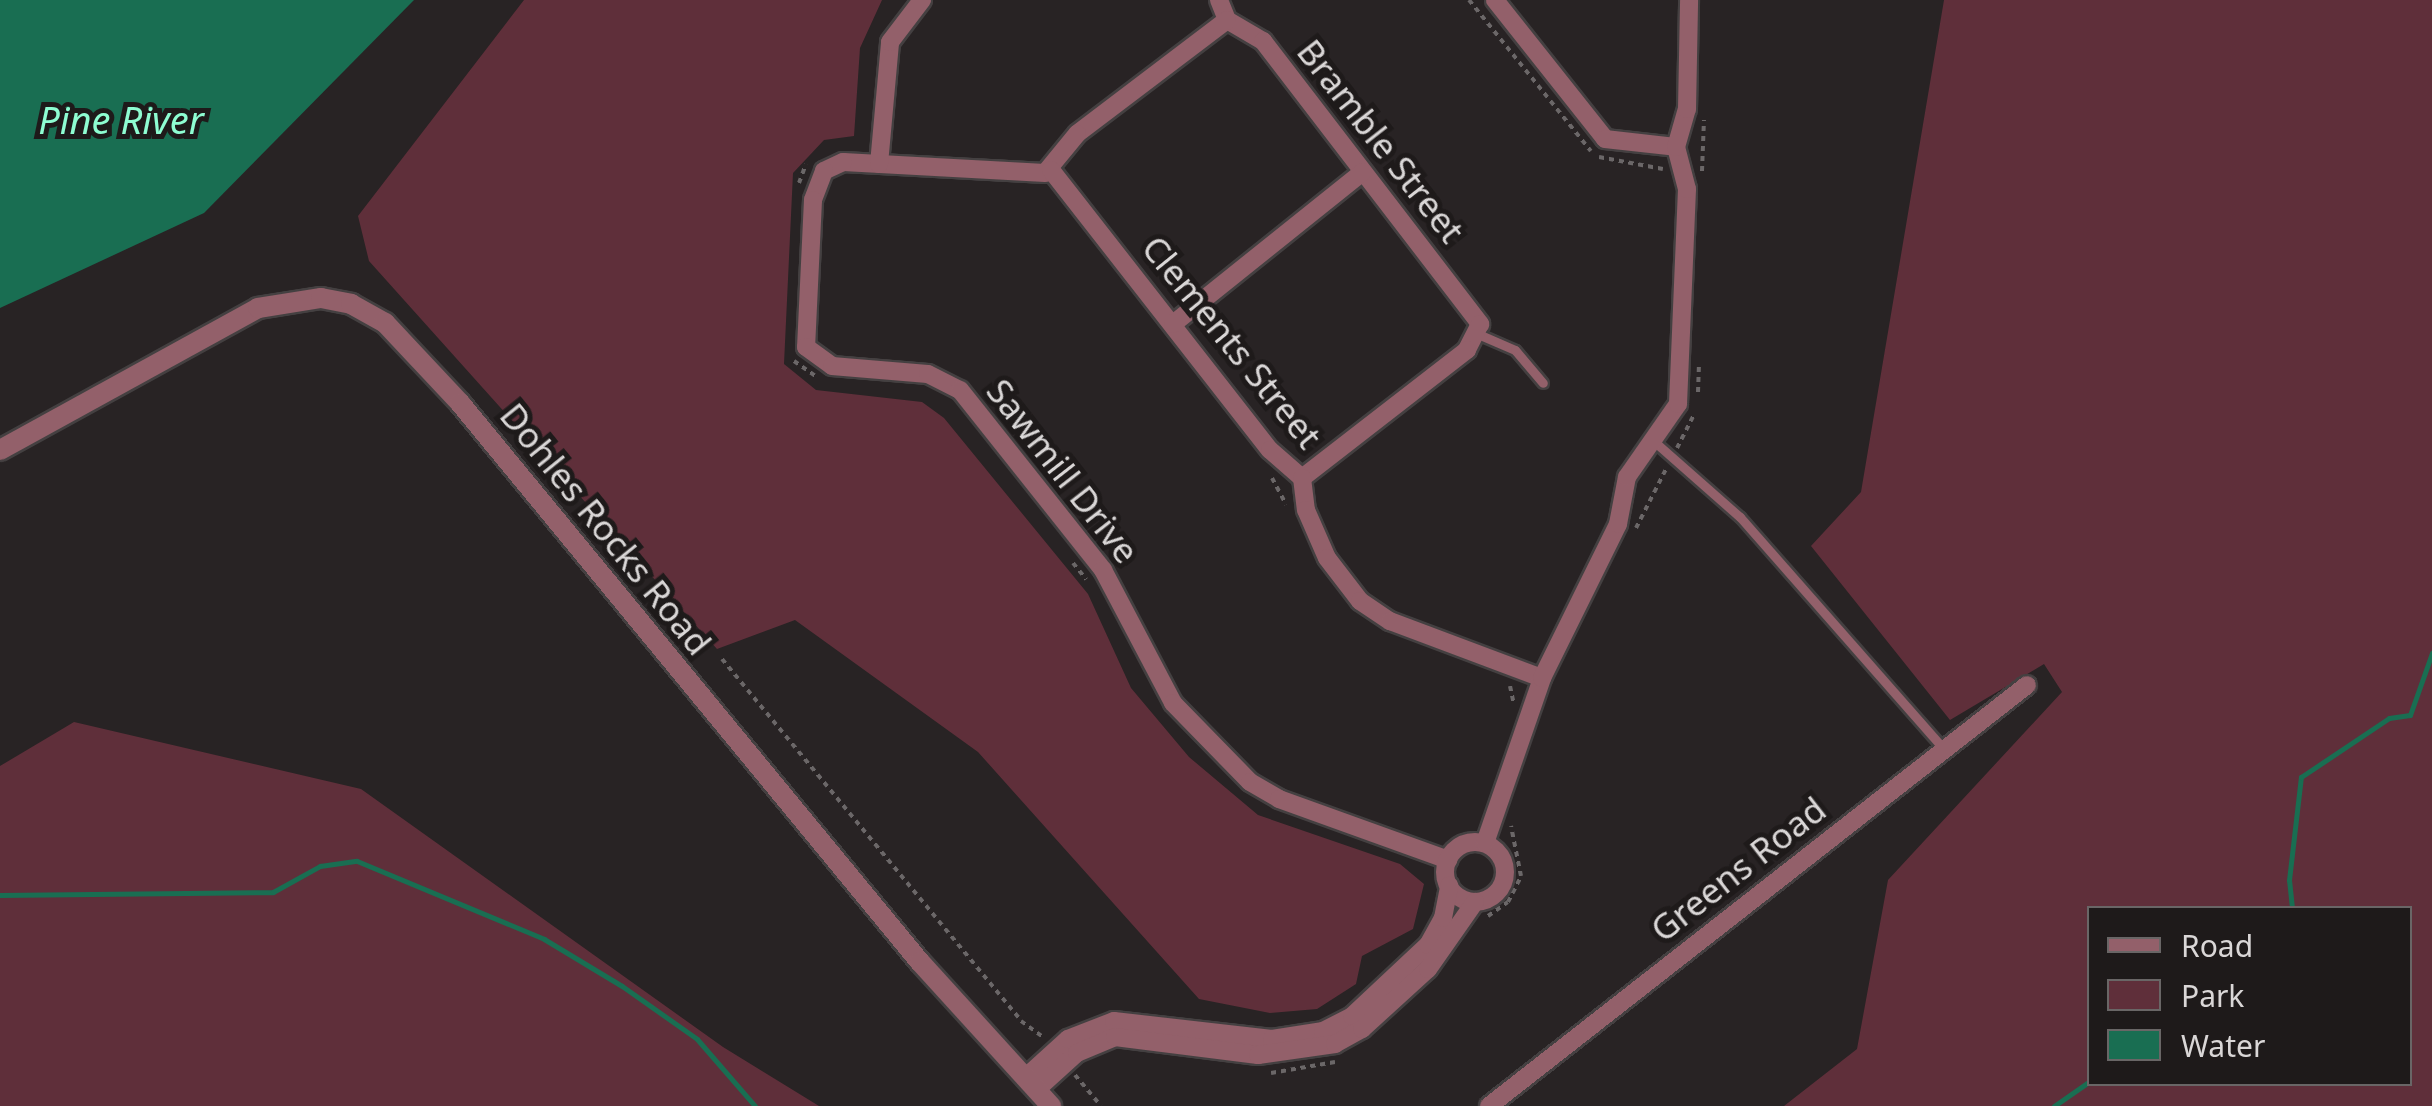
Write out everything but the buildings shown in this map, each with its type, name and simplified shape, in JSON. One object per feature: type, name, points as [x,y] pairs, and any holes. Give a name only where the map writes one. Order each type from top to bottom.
[{"type":"street","points":[[879,164],[887,52],[899,22],[922,0]]},
{"type":"street","points":[[1052,170],[1077,134],[1227,20],[1219,0]]},
{"type":"street","points":[[1495,0],[1604,139],[1676,147]]},
{"type":"street","points":[[1485,844],[1542,678],[1618,524],[1630,471],[1656,444],[1674,416],[1683,372],[1687,186],[1676,147],[1687,108],[1690,0]]},
{"type":"street","name":"Bramble Street","points":[[1227,20],[1263,41],[1473,310],[1478,334]]},
{"type":"street","name":"Sawmill Drive","points":[[1052,170],[1032,175],[838,164],[816,183],[804,328],[810,353],[832,366],[928,374],[960,390],[1103,570],[1172,703],[1250,782],[1278,799],[1448,860]]},
{"type":"street","name":"Clements Street","points":[[1052,170],[1270,450],[1302,478],[1308,514],[1327,558],[1360,601],[1390,621],[1542,678]]},
{"type":"street","points":[[1173,324],[1364,172]]},
{"type":"street","name":"Dohles Rocks Road","points":[[0,450],[258,308],[321,298],[351,304],[385,323],[440,379],[920,962],[1051,1106]]},
{"type":"street","points":[[1302,478],[1468,350],[1478,334]]},
{"type":"street","name":"Greens Road","points":[[1489,1106],[2028,684]]},
{"type":"street","points":[[1467,843],[1485,844],[1500,854],[1504,881],[1492,896],[1475,902],[1428,968],[1376,1018],[1335,1044],[1258,1055],[1116,1037],[1077,1053],[1031,1084],[1068,1039],[1114,1021],[1272,1039],[1323,1032],[1352,1016],[1428,945],[1443,918],[1449,886],[1448,860],[1467,843]]},
{"type":"street","points":[[1449,886],[1475,902]]},
{"type":"lane","points":[[1478,334],[1515,350],[1542,383]]},
{"type":"lane","points":[[1656,444],[1740,516],[1944,748]]},
{"type":"path","points":[[799,188],[811,159]]},
{"type":"path","points":[[790,349],[804,372],[829,380]]},
{"type":"path","points":[[1266,471],[1292,518]]},
{"type":"path","points":[[1070,553],[1094,584]]},
{"type":"path","points":[[722,659],[1021,1021],[1048,1042],[1052,1033]]},
{"type":"path","points":[[1504,681],[1518,706]]},
{"type":"path","points":[[1480,924],[1518,886],[1511,819]]},
{"type":"path","points":[[1070,1068],[1101,1106]]},
{"type":"green space","points":[[524,0],[882,0],[860,48],[854,136],[824,140],[793,173],[784,364],[816,390],[922,402],[944,418],[1088,594],[1131,688],[1189,757],[1258,815],[1400,864],[1424,884],[1413,929],[1362,956],[1356,984],[1317,1009],[1270,1013],[1199,999],[978,752],[795,620],[717,649],[369,261],[358,216]]},
{"type":"green space","points":[[1944,0],[2432,0],[2432,1106],[1784,1106],[1857,1049],[1888,880],[2062,692],[2044,664],[1950,720],[1811,546],[1861,492]]},
{"type":"green space","points":[[74,722],[361,789],[723,1047],[819,1106],[0,1106],[0,766]]},
{"type":"water","name":"Pine River","points":[[0,0],[414,0],[204,213],[0,308]]},
{"type":"waterway","points":[[2292,906],[2289,880],[2301,777],[2389,718],[2410,715],[2432,653]]},
{"type":"waterway","points":[[0,895],[273,892],[320,866],[357,861],[544,939],[622,986],[697,1039],[755,1106]]},
{"type":"waterway","points":[[2054,1106],[2087,1083]]}]
